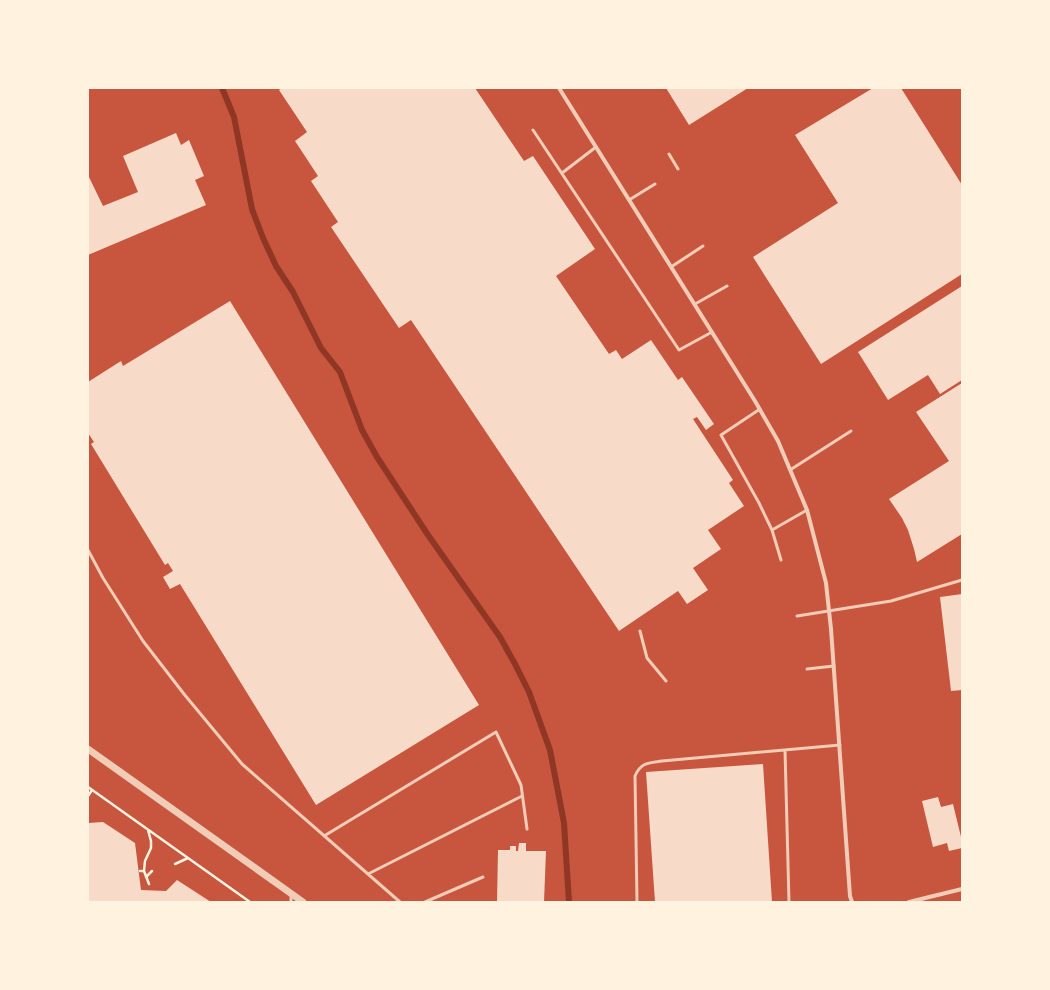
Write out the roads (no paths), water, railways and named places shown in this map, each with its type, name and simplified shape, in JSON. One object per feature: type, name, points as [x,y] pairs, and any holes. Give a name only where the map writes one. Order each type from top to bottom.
[{"type":"street","points":[[559,88],[760,409],[778,441],[807,510],[826,583],[834,666],[850,896],[852,902]]},
{"type":"street","points":[[88,749],[303,902]]},
{"type":"street","points":[[909,902],[962,889]]},
{"type":"lane","points":[[533,130],[679,350],[712,332]]},
{"type":"lane","points":[[562,173],[596,147]]},
{"type":"lane","points":[[669,154],[678,169]]},
{"type":"lane","points":[[629,200],[655,184]]},
{"type":"lane","points":[[671,266],[703,246]]},
{"type":"lane","points":[[695,304],[727,286]]},
{"type":"lane","points":[[760,409],[721,435],[759,503],[772,530],[781,560]]},
{"type":"lane","points":[[790,470],[850,431]]},
{"type":"lane","points":[[772,530],[807,510]]},
{"type":"lane","points":[[88,550],[103,578],[143,641],[184,694],[242,764],[400,902]]},
{"type":"lane","points":[[797,616],[891,601],[962,580]]},
{"type":"lane","points":[[640,631],[647,658],[666,681]]},
{"type":"lane","points":[[807,669],[834,666]]},
{"type":"lane","points":[[324,836],[496,732],[521,785],[527,829]]},
{"type":"lane","points":[[638,902],[636,776],[639,768],[647,763],[662,761],[840,745]]},
{"type":"lane","points":[[785,750],[790,902]]},
{"type":"lane","points":[[368,874],[522,796]]},
{"type":"lane","points":[[425,902],[483,877]]},
{"type":"lane","points":[[291,894],[291,902]]},
{"type":"waterway","points":[[222,88],[234,117],[252,209],[276,266],[293,292],[321,348],[340,372],[362,430],[377,457],[428,535],[500,637],[529,692],[550,750],[564,823],[569,902]]}]
